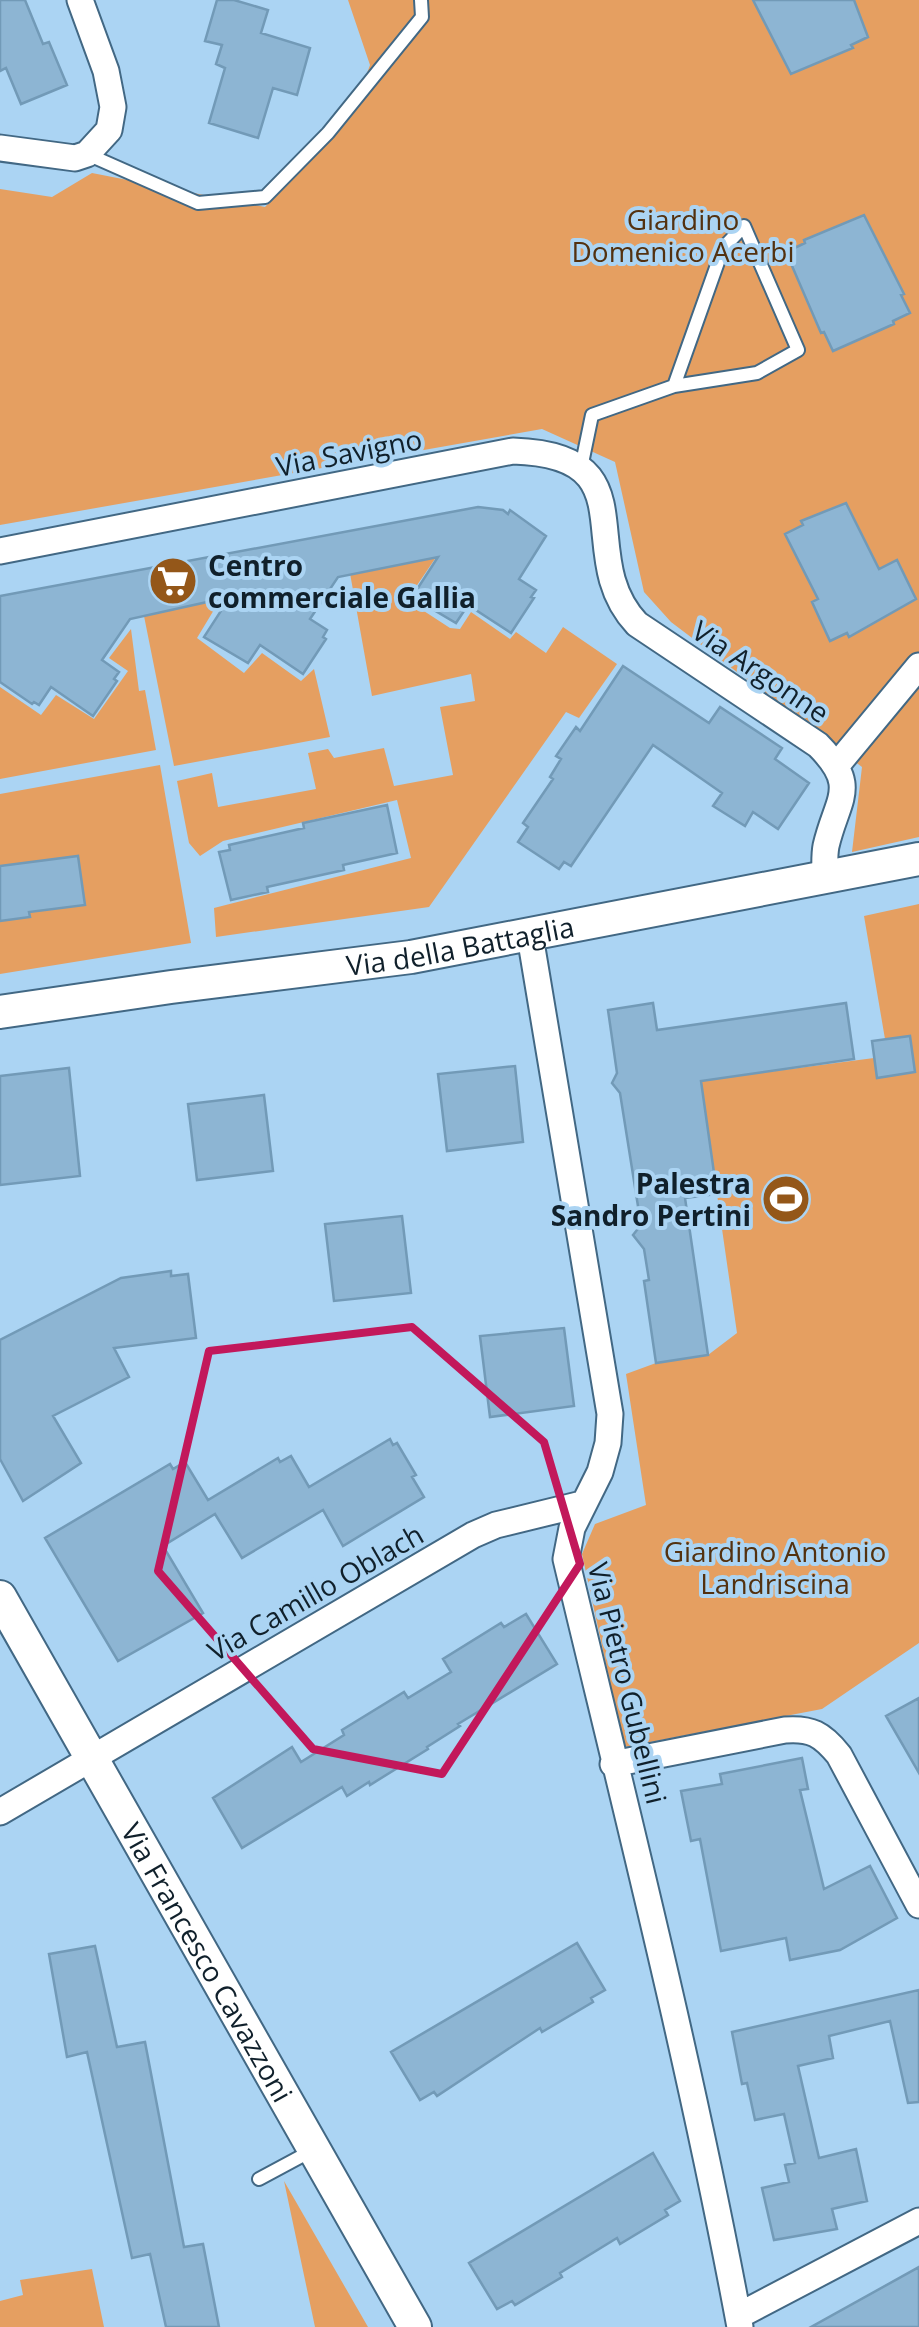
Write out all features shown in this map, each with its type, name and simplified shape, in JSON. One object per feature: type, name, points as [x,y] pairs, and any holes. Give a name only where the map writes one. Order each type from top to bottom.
[{"type":"street","points":[[0,148],[75,158],[87,154],[109,130],[113,107],[106,71],[80,0]]},
{"type":"street","name":"Via Savigno","points":[[0,552],[513,451],[546,452],[581,468]]},
{"type":"street","name":"Via Argonne","points":[[581,468],[599,491],[614,588],[623,609],[637,624],[818,745],[837,764],[842,781],[841,806],[826,845],[825,878]]},
{"type":"street","points":[[837,764],[919,666]]},
{"type":"street","name":"Via della Battaglia","points":[[0,1012],[411,957],[919,858]]},
{"type":"street","name":"Via Pietro Gubellini","points":[[530,936],[610,1414],[600,1472],[572,1528],[566,1559],[613,1764],[637,1845],[739,2321]]},
{"type":"street","name":"Via Camillo Oblach","points":[[0,1812],[473,1536],[496,1525],[582,1504]]},
{"type":"street","name":"Via Francesco Cavazzoni","points":[[0,1597],[415,2327]]},
{"type":"street","points":[[613,1764],[809,1728],[839,1754],[919,1905]]},
{"type":"street","points":[[739,2321],[919,2221]]},
{"type":"lane","points":[[87,154],[198,203],[266,197],[328,133],[422,17],[421,0]]},
{"type":"lane","points":[[581,468],[592,415],[674,386],[757,373],[798,350],[744,226],[724,248],[674,386]]},
{"type":"lane","points":[[258,2180],[312,2150]]},
{"type":"highlighted area","points":[[412,1327],[544,1442],[580,1564],[442,1774],[313,1749],[158,1571],[209,1351]]},
{"type":"green space","name":"Giardino Domenico Acerbi","points":[[348,0],[919,0],[919,837],[852,852],[862,767],[671,622],[644,592],[615,462],[542,429],[0,525],[0,189],[52,197],[92,173],[265,207],[351,117],[370,65]]},
{"type":"green space","points":[[460,522],[407,600],[450,628],[460,629],[471,612],[510,639],[516,632],[546,653],[563,627],[617,664],[579,718],[566,712],[429,907],[216,937],[214,908],[411,858],[397,800],[223,841],[200,856],[189,843],[177,781],[212,773],[218,807],[316,789],[308,753],[328,749],[334,758],[384,748],[394,786],[453,775],[440,707],[475,701],[471,674],[372,696],[346,551]]},
{"type":"green space","points":[[229,585],[197,638],[244,673],[262,653],[301,681],[314,669],[330,737],[174,766],[138,586]]},
{"type":"green space","points":[[131,629],[139,691],[145,690],[156,750],[0,779],[0,687],[41,715],[56,695],[94,719],[128,671],[109,658]]},
{"type":"green space","points":[[160,765],[191,943],[0,974],[0,794]]},
{"type":"green space","name":"Giardino Antonio Landriscina","points":[[919,904],[919,1643],[822,1709],[624,1747],[582,1554],[595,1524],[646,1505],[626,1374],[656,1363],[708,1355],[737,1333],[701,1083],[693,1072],[707,1080],[874,1058],[872,1041],[885,1039],[864,916]]},
{"type":"green space","points":[[284,2181],[368,2327],[315,2327]]},
{"type":"green space","points":[[92,2269],[104,2327],[0,2327],[0,2301],[23,2295],[20,2280]]},
{"type":"building","points":[[0,0],[25,0],[43,44],[49,42],[67,85],[21,104],[6,68],[0,71]]},
{"type":"building","points":[[217,0],[234,0],[268,10],[261,33],[310,48],[297,95],[273,88],[258,138],[209,123],[225,68],[216,64],[222,45],[205,41]]},
{"type":"building","points":[[753,0],[854,0],[868,37],[851,45],[853,48],[791,74]]},
{"type":"building","points":[[864,215],[910,313],[833,351],[824,332],[821,333],[786,252],[805,243],[804,240]]},
{"type":"building","points":[[846,503],[879,569],[897,560],[916,599],[849,637],[847,633],[830,641],[812,602],[818,599],[785,534],[803,525],[801,521]]},
{"type":"building","points":[[478,507],[508,514],[510,510],[546,536],[519,579],[536,590],[511,633],[468,605],[456,623],[412,597],[438,557],[338,577],[310,619],[327,630],[323,637],[326,639],[303,674],[260,645],[248,663],[204,637],[230,597],[130,619],[102,660],[119,672],[93,716],[51,687],[39,705],[0,682],[0,596]]},
{"type":"building","points":[[623,666],[709,723],[720,707],[782,748],[775,759],[809,783],[778,829],[753,812],[745,826],[713,806],[722,793],[653,745],[571,866],[564,862],[559,869],[518,842],[528,827],[523,823],[553,779],[550,777],[561,759],[556,756],[576,727],[580,731]]},
{"type":"building","points":[[387,805],[397,853],[343,865],[344,870],[267,887],[268,892],[231,900],[219,852],[230,850],[229,845],[304,828],[303,823]]},
{"type":"building","points":[[78,856],[85,905],[29,912],[30,917],[0,921],[0,866]]},
{"type":"building","points":[[653,1003],[657,1030],[846,1003],[854,1059],[701,1081],[717,1194],[685,1198],[708,1355],[656,1363],[644,1281],[649,1280],[644,1249],[633,1235],[641,1225],[620,1093],[612,1083],[617,1073],[608,1010]]},
{"type":"building","points":[[910,1036],[915,1072],[877,1078],[872,1041]]},
{"type":"building","points":[[515,1066],[523,1142],[447,1151],[438,1074]]},
{"type":"building","points":[[69,1068],[80,1176],[0,1185],[0,1076]]},
{"type":"building","points":[[264,1095],[273,1171],[197,1180],[188,1104]]},
{"type":"building","points":[[402,1216],[411,1293],[334,1301],[325,1224]]},
{"type":"building","points":[[171,1271],[171,1276],[188,1274],[196,1338],[114,1348],[129,1377],[53,1416],[81,1463],[23,1501],[0,1459],[0,1340],[121,1278]]},
{"type":"building","points":[[564,1328],[574,1406],[490,1417],[480,1336]]},
{"type":"building","points":[[390,1439],[393,1445],[397,1443],[416,1475],[412,1477],[424,1497],[343,1546],[323,1510],[242,1558],[215,1514],[163,1546],[203,1613],[118,1661],[45,1538],[170,1464],[173,1469],[185,1462],[208,1500],[278,1458],[280,1462],[291,1456],[309,1487]]},
{"type":"building","points":[[526,1614],[557,1664],[458,1724],[428,1749],[370,1785],[369,1782],[347,1796],[342,1787],[242,1848],[213,1798],[292,1747],[301,1762],[344,1735],[342,1730],[404,1692],[408,1698],[451,1672],[443,1659],[501,1623],[504,1627]]},
{"type":"building","points":[[919,1698],[919,1773],[886,1716]]},
{"type":"building","points":[[802,1758],[808,1789],[800,1790],[824,1889],[870,1866],[897,1918],[840,1950],[790,1960],[786,1938],[721,1951],[700,1839],[691,1841],[681,1791],[722,1784],[720,1774]]},
{"type":"building","points":[[577,1943],[605,1990],[591,1998],[593,2002],[542,2032],[540,2028],[437,2096],[434,2092],[420,2100],[391,2052]]},
{"type":"building","points":[[95,1946],[117,2047],[145,2042],[184,2247],[203,2244],[219,2327],[166,2327],[150,2254],[132,2258],[87,2052],[67,2057],[49,1954]]},
{"type":"building","points":[[919,1990],[919,2102],[908,2103],[890,2021],[829,2036],[833,2058],[798,2066],[819,2158],[856,2149],[867,2201],[832,2209],[837,2229],[774,2240],[762,2188],[789,2182],[785,2165],[795,2163],[784,2114],[755,2120],[747,2083],[742,2084],[732,2032]]},
{"type":"building","points":[[653,2153],[680,2201],[665,2210],[668,2215],[620,2244],[617,2238],[515,2305],[512,2301],[497,2309],[469,2263]]},
{"type":"building","points":[[919,2267],[919,2327],[811,2327]]},
{"type":"place","name":"Centro commerciale Gallia","points":[[173,581]]},
{"type":"place","name":"Palestra Sandro Pertini","points":[[786,1199]]}]
